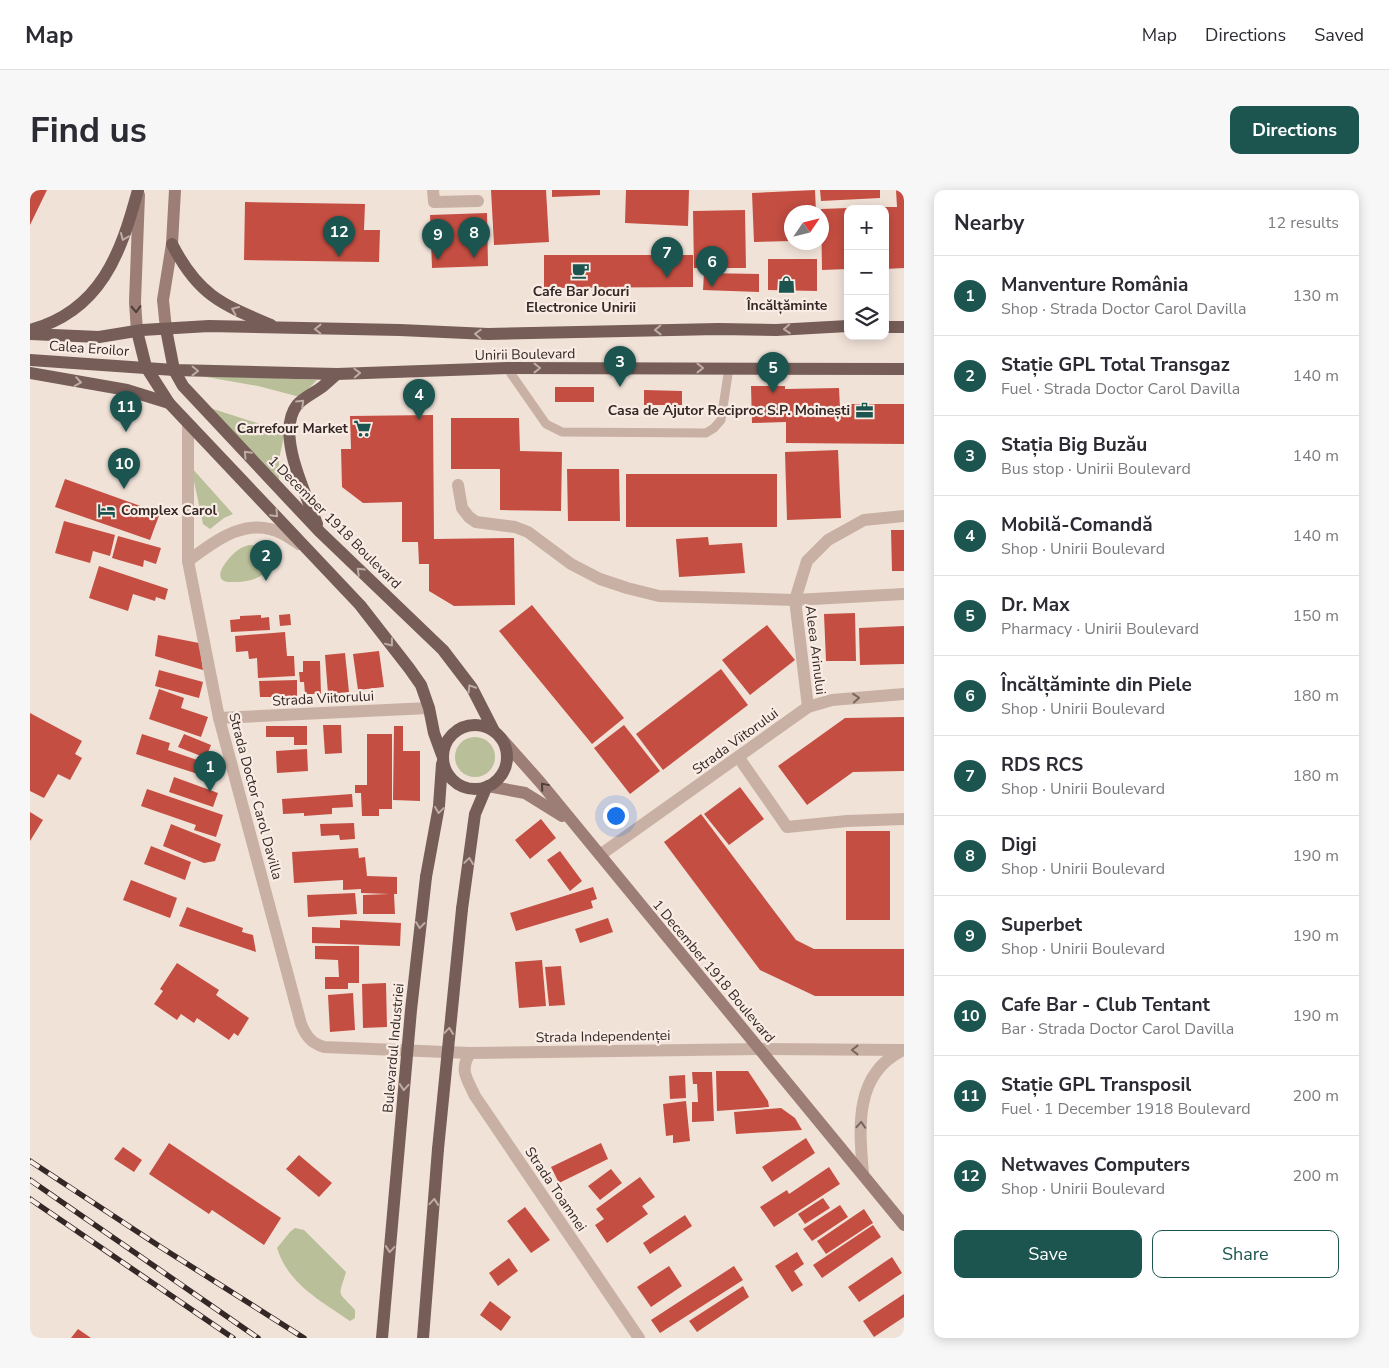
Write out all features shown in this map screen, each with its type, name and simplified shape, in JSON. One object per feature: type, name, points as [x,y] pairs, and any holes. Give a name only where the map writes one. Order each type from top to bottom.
[{"type":"main road","points":[[30,330],[54,321],[68,313],[83,302],[99,286],[108,273],[128,227],[139,190]]},
{"type":"main road","points":[[139,190],[135,302],[139,331],[146,367],[169,403],[360,605],[410,668],[421,685],[429,708],[434,733],[449,777],[469,789],[487,787],[525,793],[575,824]]},
{"type":"main road","points":[[166,329],[163,300],[172,244],[175,190]]},
{"type":"main road","points":[[172,244],[192,276],[214,298],[231,308],[280,328]]},
{"type":"main road","name":"Unirii Boulevard","points":[[166,329],[209,326],[488,334],[718,329],[776,330],[844,326]]},
{"type":"main road","points":[[889,327],[904,328]]},
{"type":"main road","name":"Calea Eroilor","points":[[30,334],[99,338],[139,331],[166,329]]},
{"type":"main road","name":"1 December 1918 Boulevard","points":[[166,329],[174,370],[182,386],[319,531],[442,650],[472,688],[497,734],[575,824],[904,1224]]},
{"type":"main road","name":"Calea Eroilor","points":[[30,360],[146,367]]},
{"type":"main road","name":"Unirii Boulevard","points":[[146,367],[174,370],[337,374],[507,368],[904,369]]},
{"type":"main road","points":[[30,373],[127,390],[169,403]]},
{"type":"main road","points":[[319,531],[297,470],[289,431],[291,415],[298,404],[337,374]]},
{"type":"main road","points":[[423,1338],[446,1061],[462,909],[475,814],[487,787],[495,782],[505,769],[507,752],[497,734],[486,726],[476,725],[466,726],[457,730],[449,737],[444,745],[442,758]]},
{"type":"main road","name":"Bulevardul Industriei","points":[[382,1338],[411,1010],[426,877],[439,806],[442,758]]},
{"type":"street","points":[[433,190],[434,202],[478,201]]},
{"type":"street","name":"Strada Doctor Carol Davilla","points":[[188,424],[188,561],[219,718],[301,1024],[306,1036]]},
{"type":"street","points":[[458,485],[462,508],[476,522],[515,527],[528,532],[571,564],[600,579],[659,596],[795,600],[904,594]]},
{"type":"street","name":"Aleea Arinului","points":[[808,707],[795,600],[807,561],[828,540],[864,520],[904,516]]},
{"type":"street","points":[[188,561],[231,532],[244,528],[262,528],[282,533],[312,553]]},
{"type":"street","name":"Strada Viitorului","points":[[600,855],[739,758],[808,707],[832,700],[904,694]]},
{"type":"street","name":"Strada Viitorului","points":[[219,718],[429,708]]},
{"type":"street","points":[[739,758],[787,827],[847,820],[904,819]]},
{"type":"street","name":"Strada Independenței","points":[[306,1036],[314,1044],[324,1047],[470,1053],[760,1049],[904,1050]]},
{"type":"street","points":[[863,1173],[860,1127],[866,1092],[872,1077],[881,1064],[904,1050]]},
{"type":"street","name":"Strada Toamnei","points":[[470,1053],[465,1061],[463,1070],[476,1096],[639,1338]]},
{"type":"lane","points":[[507,368],[546,424],[562,432],[706,433],[721,420],[729,368]]},
{"type":"green space","points":[[189,374],[317,380],[300,397],[258,386]]},
{"type":"green space","points":[[210,408],[285,432],[279,459],[279,480]]},
{"type":"green space","points":[[191,467],[233,514],[224,518],[210,529],[203,524]]},
{"type":"green space","points":[[249,545],[262,548],[278,563],[268,572],[252,580],[239,582],[224,581],[220,574],[224,565],[235,552]]},
{"type":"green space","points":[[479,737],[486,740],[492,746],[495,757],[494,765],[486,774],[479,777],[471,777],[464,774],[456,765],[455,753],[458,746],[467,738]]},
{"type":"green space","points":[[295,1228],[304,1230],[346,1272],[341,1294],[355,1310],[355,1318],[350,1321],[328,1306],[297,1282],[289,1272],[277,1248]]},
{"type":"building","points":[[30,190],[47,190],[30,225]]},
{"type":"building","points":[[491,190],[546,190],[549,242],[494,245]]},
{"type":"building","points":[[552,190],[600,190],[600,195],[552,197]]},
{"type":"building","points":[[626,190],[689,190],[688,226],[625,223]]},
{"type":"building","points":[[815,190],[816,205],[784,205],[784,241],[754,242],[752,193]]},
{"type":"building","points":[[820,190],[880,190],[880,198],[821,201]]},
{"type":"building","points":[[896,190],[904,190],[904,268],[889,269],[889,207],[897,207]]},
{"type":"building","points":[[245,202],[365,204],[364,230],[380,230],[379,262],[244,260]]},
{"type":"building","points":[[844,208],[844,269],[822,270],[822,250],[829,250],[829,209]]},
{"type":"building","points":[[745,210],[746,268],[694,268],[693,211]]},
{"type":"building","points":[[487,213],[488,266],[432,268],[430,215]]},
{"type":"building","points":[[544,255],[693,255],[693,287],[544,288]]},
{"type":"building","points":[[768,259],[817,259],[817,291],[768,290]]},
{"type":"building","points":[[704,273],[759,274],[759,292],[703,290]]},
{"type":"building","points":[[751,386],[785,386],[785,389],[839,388],[840,408],[851,408],[851,404],[904,404],[904,444],[786,443],[786,422],[752,423]]},
{"type":"building","points":[[555,387],[594,387],[594,402],[555,402]]},
{"type":"building","points":[[644,390],[682,391],[682,405],[644,405]]},
{"type":"building","points":[[433,415],[434,539],[514,538],[515,605],[454,606],[429,591],[429,564],[419,564],[418,542],[402,542],[402,502],[363,503],[342,487],[341,449],[351,449],[350,416]]},
{"type":"building","points":[[451,418],[519,418],[520,451],[562,452],[561,511],[500,510],[500,469],[451,469]]},
{"type":"building","points":[[838,450],[841,518],[787,520],[785,452]]},
{"type":"building","points":[[567,469],[619,469],[620,521],[568,521]]},
{"type":"building","points":[[626,474],[777,474],[777,527],[626,527]]},
{"type":"building","name":"Complex Carol","points":[[65,479],[160,513],[150,540],[55,507]]},
{"type":"building","points":[[64,521],[115,535],[110,556],[93,551],[90,563],[55,553]]},
{"type":"building","points":[[891,530],[904,530],[904,571],[892,571]]},
{"type":"building","points":[[118,536],[161,548],[156,564],[144,560],[143,567],[112,558]]},
{"type":"building","points":[[708,537],[709,545],[742,543],[745,573],[679,577],[676,539]]},
{"type":"building","points":[[99,566],[168,589],[165,600],[156,597],[155,601],[133,594],[128,611],[89,598]]},
{"type":"building","points":[[532,605],[624,718],[592,744],[499,631]]},
{"type":"building","points":[[855,613],[856,661],[826,661],[824,614]]},
{"type":"building","points":[[290,614],[291,625],[280,626],[279,615]]},
{"type":"building","points":[[261,615],[261,618],[269,617],[270,630],[231,632],[230,620],[240,619],[240,616]]},
{"type":"building","points":[[767,625],[795,660],[750,695],[722,660]]},
{"type":"building","points":[[904,626],[904,664],[860,665],[859,628]]},
{"type":"building","points":[[285,632],[287,656],[294,656],[295,676],[258,678],[257,658],[249,659],[248,651],[236,652],[235,636]]},
{"type":"building","points":[[158,635],[199,643],[203,670],[155,656]]},
{"type":"building","points":[[379,651],[384,687],[358,690],[353,654]]},
{"type":"building","points":[[345,653],[349,692],[328,694],[325,655]]},
{"type":"building","points":[[303,661],[320,661],[321,694],[305,694],[304,682],[300,682],[299,672],[303,672]]},
{"type":"building","points":[[721,669],[748,705],[663,770],[636,734]]},
{"type":"building","points":[[159,670],[203,682],[199,698],[155,686]]},
{"type":"building","points":[[297,680],[297,697],[260,697],[259,681]]},
{"type":"building","points":[[159,689],[184,698],[181,708],[208,717],[201,737],[149,719]]},
{"type":"building","points":[[30,713],[82,741],[75,754],[82,758],[70,780],[58,774],[44,798],[30,791]]},
{"type":"building","points":[[904,717],[904,771],[853,772],[807,805],[778,766],[845,718]]},
{"type":"building","points":[[323,725],[341,725],[342,753],[325,754]]},
{"type":"building","points":[[624,725],[660,771],[630,794],[594,748]]},
{"type":"building","points":[[266,726],[307,726],[307,745],[294,745],[294,737],[266,737]]},
{"type":"building","points":[[394,726],[403,726],[403,751],[420,751],[420,801],[393,800]]},
{"type":"building","points":[[142,734],[170,743],[168,750],[206,763],[201,775],[136,754]]},
{"type":"building","points":[[184,734],[211,745],[206,758],[178,747]]},
{"type":"building","points":[[367,734],[392,734],[392,809],[379,809],[379,816],[362,816],[361,793],[355,793],[355,785],[367,785]]},
{"type":"building","points":[[307,749],[308,771],[277,773],[276,751]]},
{"type":"building","points":[[174,777],[218,793],[213,807],[169,792]]},
{"type":"building","points":[[740,787],[764,819],[729,845],[704,814]]},
{"type":"building","points":[[147,789],[223,815],[216,837],[194,830],[196,825],[141,806]]},
{"type":"building","points":[[352,794],[353,807],[332,808],[332,814],[304,816],[304,813],[283,814],[282,799]]},
{"type":"building","points":[[30,812],[43,820],[30,841]]},
{"type":"building","points":[[701,814],[796,940],[814,949],[904,949],[904,996],[815,996],[760,970],[664,842]]},
{"type":"building","points":[[541,819],[556,838],[530,859],[515,840]]},
{"type":"building","points":[[354,823],[355,839],[340,840],[339,835],[321,836],[320,824]]},
{"type":"building","points":[[171,824],[221,844],[215,861],[204,863],[163,846]]},
{"type":"building","points":[[846,831],[890,831],[890,920],[846,920]]},
{"type":"building","points":[[151,846],[191,862],[185,880],[144,864]]},
{"type":"building","points":[[358,848],[359,858],[365,857],[367,876],[397,877],[397,894],[394,894],[395,914],[363,914],[363,895],[389,894],[361,893],[361,889],[343,890],[343,880],[294,883],[292,852]]},
{"type":"building","points":[[560,851],[582,881],[570,891],[547,860]]},
{"type":"building","points":[[131,880],[177,898],[170,918],[123,900]]},
{"type":"building","points":[[593,887],[597,899],[591,901],[593,908],[516,931],[510,913]]},
{"type":"building","points":[[355,893],[357,914],[308,917],[307,895]]},
{"type":"building","points":[[187,907],[243,928],[242,932],[253,935],[256,952],[179,926]]},
{"type":"building","points":[[608,918],[613,932],[580,943],[575,929]]},
{"type":"building","points":[[340,920],[401,923],[400,946],[312,943],[312,927],[340,928]]},
{"type":"building","points":[[315,946],[359,946],[359,983],[348,983],[348,989],[325,989],[325,977],[339,977],[338,960],[315,959]]},
{"type":"building","points":[[542,960],[546,1006],[519,1008],[515,962]]},
{"type":"building","points":[[177,963],[219,990],[216,995],[249,1018],[238,1036],[234,1033],[229,1040],[197,1018],[194,1023],[181,1014],[177,1020],[154,1004],[163,991],[160,989]]},
{"type":"building","points":[[561,966],[565,1005],[549,1006],[545,967]]},
{"type":"building","points":[[386,983],[387,1027],[363,1028],[362,984]]},
{"type":"building","points":[[353,993],[355,1030],[330,1032],[328,995]]},
{"type":"building","points":[[716,1071],[748,1071],[768,1101],[769,1107],[717,1111]]},
{"type":"building","points":[[692,1072],[712,1072],[714,1121],[692,1122],[692,1102],[698,1102],[697,1084],[693,1084]]},
{"type":"building","points":[[685,1075],[686,1098],[670,1099],[669,1076]]},
{"type":"building","points":[[686,1101],[690,1141],[673,1143],[673,1135],[666,1136],[663,1104]]},
{"type":"building","points":[[781,1108],[795,1118],[802,1130],[736,1134],[734,1112]]},
{"type":"building","points":[[806,1138],[815,1153],[772,1182],[762,1167]]},
{"type":"building","points":[[169,1143],[281,1218],[264,1245],[212,1210],[209,1214],[149,1174]]},
{"type":"building","points":[[601,1143],[608,1159],[559,1183],[551,1167]]},
{"type":"building","points":[[123,1147],[142,1160],[134,1172],[114,1159]]},
{"type":"building","points":[[299,1155],[332,1183],[319,1197],[286,1169]]},
{"type":"building","points":[[829,1167],[840,1184],[774,1227],[760,1207],[787,1190],[789,1194]]},
{"type":"building","points":[[611,1169],[622,1183],[600,1200],[588,1186]]},
{"type":"building","points":[[640,1177],[655,1197],[642,1206],[648,1214],[607,1243],[595,1225],[604,1219],[596,1209]]},
{"type":"building","points":[[823,1198],[830,1208],[805,1224],[798,1214]]},
{"type":"building","points":[[840,1205],[848,1217],[812,1241],[803,1229]]},
{"type":"building","points":[[525,1207],[550,1240],[531,1253],[507,1221]]},
{"type":"building","points":[[864,1209],[873,1223],[826,1254],[817,1241]]},
{"type":"building","points":[[685,1215],[692,1226],[650,1254],[643,1243]]},
{"type":"building","points":[[873,1225],[881,1237],[822,1278],[813,1265]]},
{"type":"building","points":[[797,1252],[804,1264],[794,1271],[803,1285],[792,1292],[775,1266]]},
{"type":"building","points":[[892,1257],[902,1273],[859,1302],[848,1287]]},
{"type":"building","points":[[509,1258],[518,1271],[498,1286],[489,1273]]},
{"type":"building","points":[[669,1266],[682,1286],[651,1307],[637,1287]]},
{"type":"building","points":[[734,1266],[743,1280],[660,1333],[651,1320]]},
{"type":"building","points":[[743,1286],[749,1297],[697,1332],[689,1321]]},
{"type":"building","points":[[904,1294],[904,1317],[874,1337],[863,1321]]},
{"type":"building","points":[[490,1301],[511,1317],[501,1331],[480,1315]]},
{"type":"building","points":[[78,1329],[91,1338],[71,1338]]},
{"type":"railway","points":[[30,1161],[304,1338]]},
{"type":"railway","points":[[30,1180],[258,1338]]},
{"type":"railway","points":[[30,1199],[233,1338]]},
{"type":"place","name":"Netwaves Computers","points":[[339,257]]},
{"type":"place","name":"Digi","points":[[474,258]]},
{"type":"place","name":"Superbet","points":[[438,260]]},
{"type":"place","name":"Cafe Bar Jocuri Electronice Unirii","points":[[581,271]]},
{"type":"place","name":"RDS RCS","points":[[667,278]]},
{"type":"place","name":"Încălțăminte","points":[[787,285]]},
{"type":"place","name":"Încălțăminte din Piele","points":[[712,287]]},
{"type":"place","name":"Stația Big Buzău","points":[[620,387]]},
{"type":"place","name":"Dr. Max","points":[[773,393]]},
{"type":"place","name":"Casa de Ajutor Reciproc S.P. Moinești","points":[[864,410]]},
{"type":"place","name":"Mobilă-Comandă","points":[[419,420]]},
{"type":"place","name":"Carrefour Market","points":[[362,428]]},
{"type":"place","name":"Stație GPL Transposil","points":[[126,432]]},
{"type":"place","name":"Cafe Bar - Club Tentant","points":[[124,489]]},
{"type":"place","name":"Complex Carol","points":[[107,510]]},
{"type":"place","name":"Stație GPL Total Transgaz","points":[[266,581]]},
{"type":"place","name":"Manventure România","points":[[210,792]]}]
